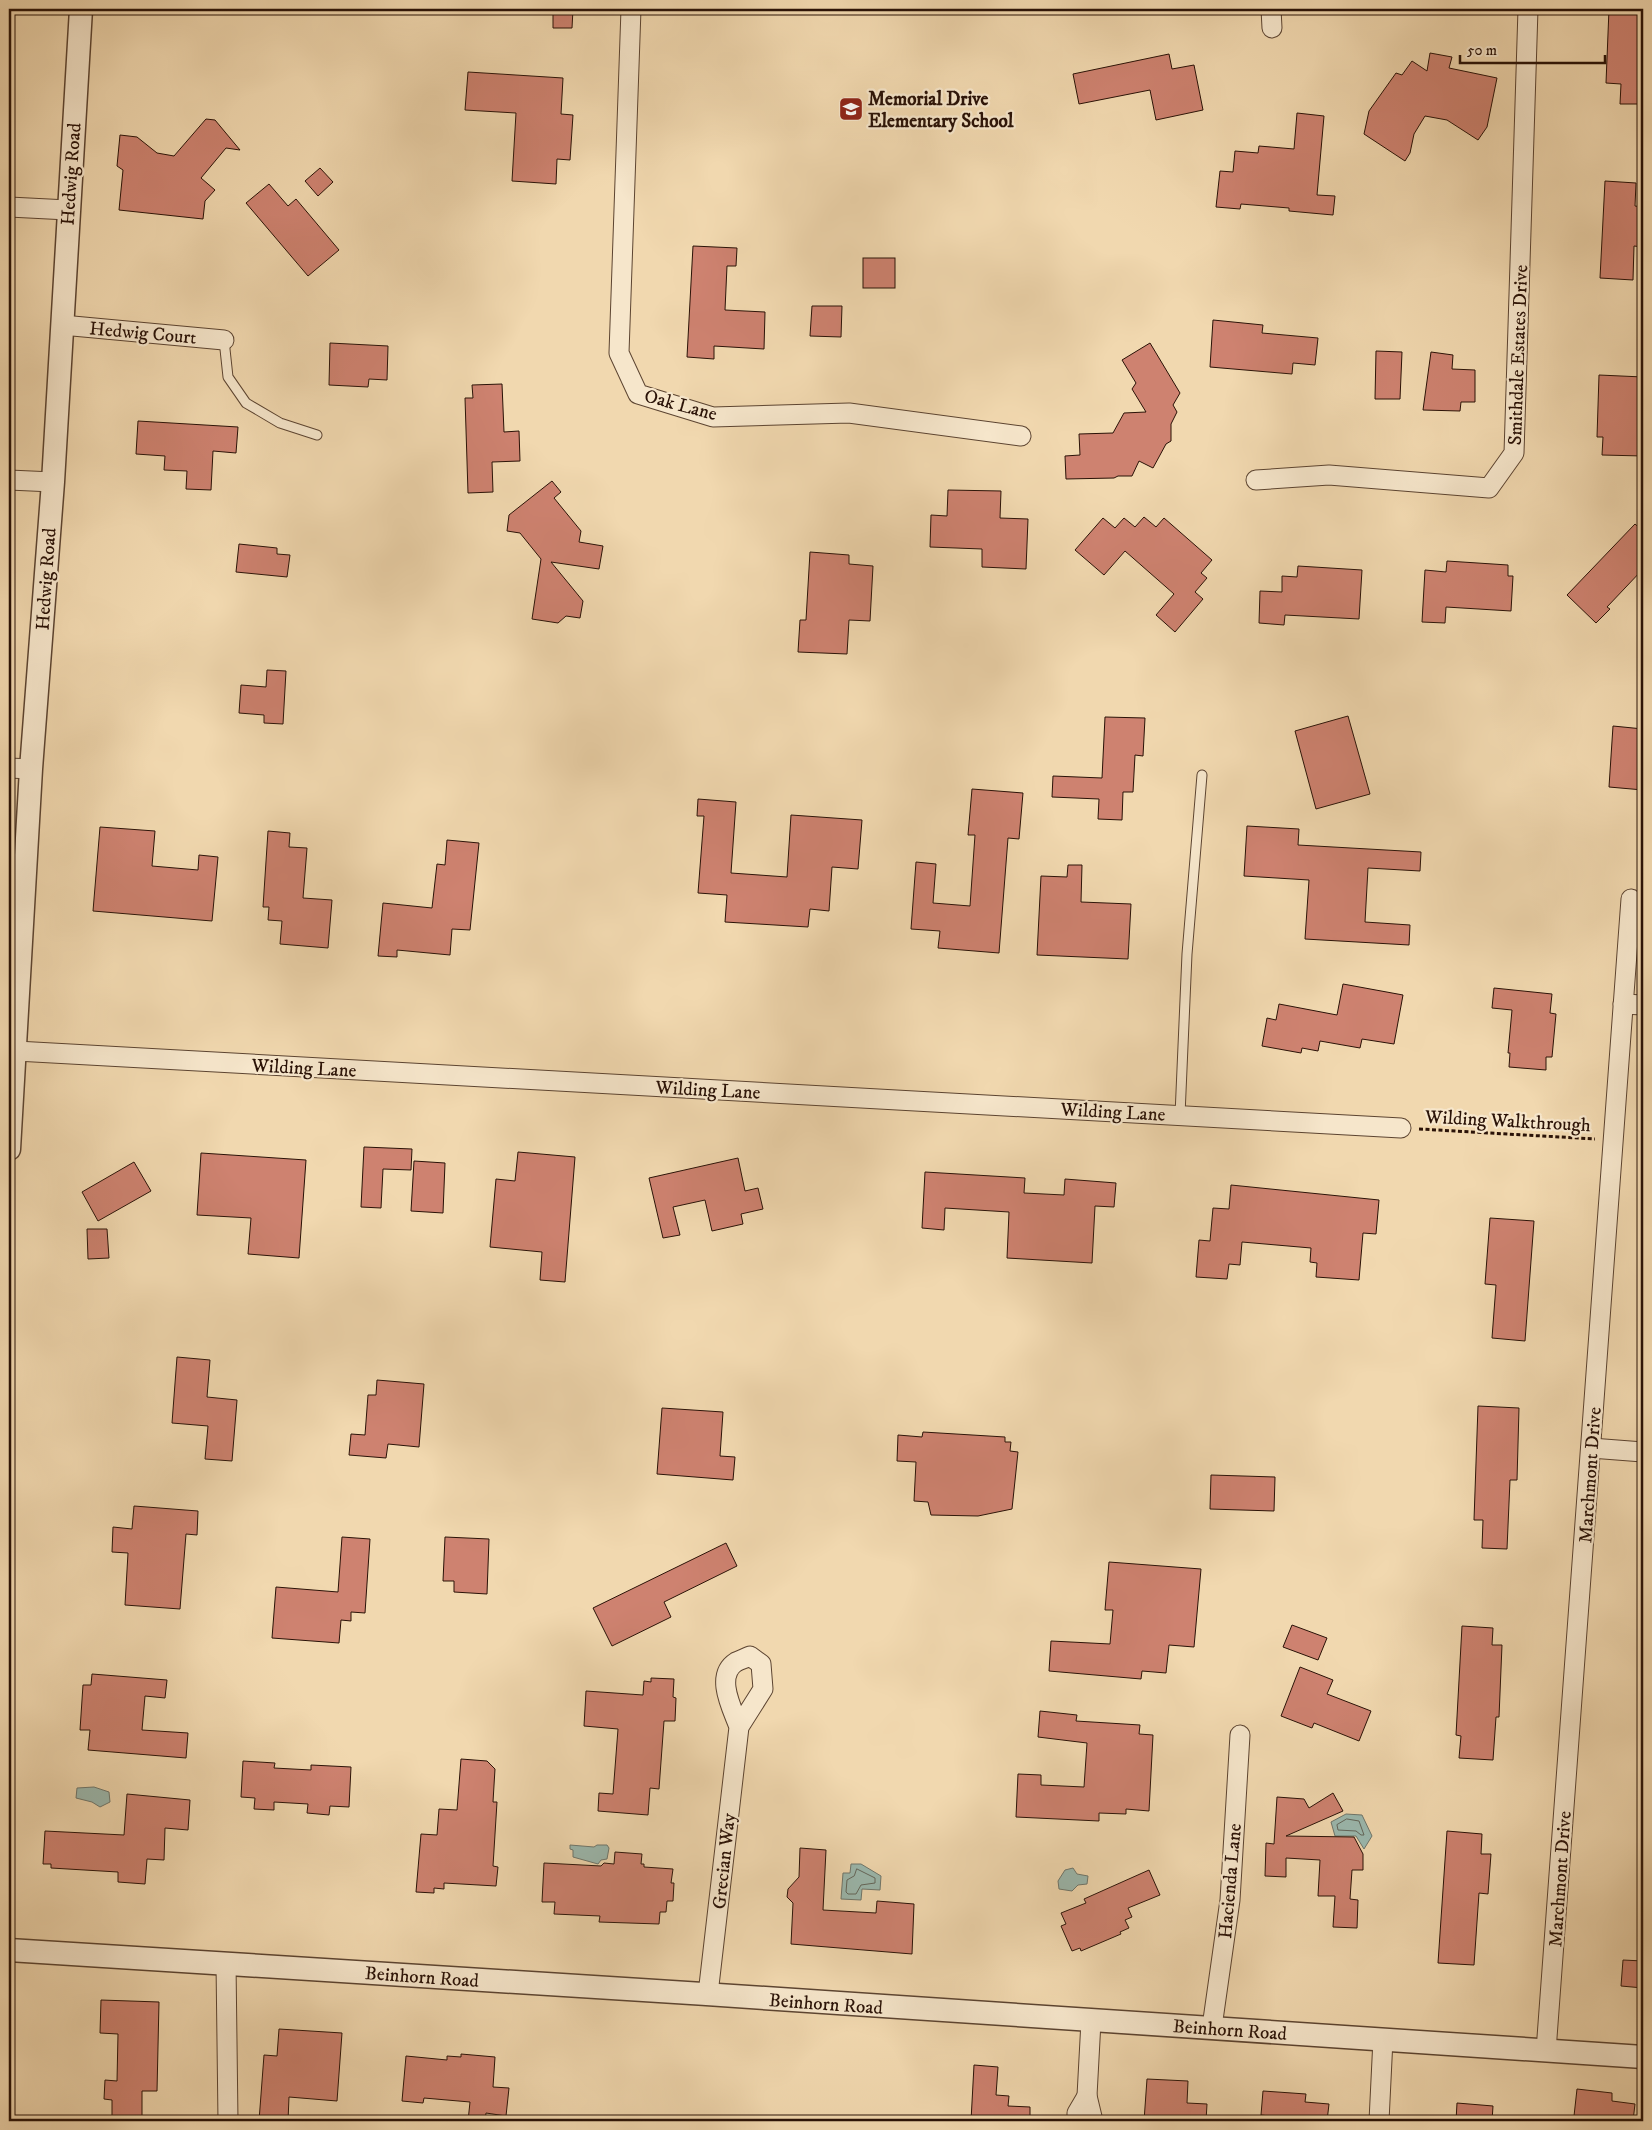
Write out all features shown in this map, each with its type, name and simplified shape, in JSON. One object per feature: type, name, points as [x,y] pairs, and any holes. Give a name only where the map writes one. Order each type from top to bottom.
[{"type":"street","name":"Hedwig Road","points":[[9,1148],[16,1051],[16,930],[31,769],[52,482],[81,9]]},
{"type":"street","name":"Oak Lane","points":[[631,9],[620,353],[638,394],[713,417],[849,413],[1021,436]]},
{"type":"street","points":[[1271,9],[1272,28]]},
{"type":"street","name":"Smithdale Estates Drive","points":[[1256,480],[1329,475],[1489,488],[1514,453],[1528,9]]},
{"type":"street","points":[[9,207],[68,210]]},
{"type":"street","name":"Hedwig Court","points":[[62,325],[224,340]]},
{"type":"street","points":[[9,480],[52,482]]},
{"type":"street","points":[[9,768],[31,769]]},
{"type":"street","name":"Marchmont Drive","points":[[1546,2051],[1631,900]]},
{"type":"street","points":[[1623,1004],[1643,1005]]},
{"type":"street","name":"Wilding Lane","points":[[16,1051],[1401,1128]]},
{"type":"street","points":[[1590,1448],[1643,1452]]},
{"type":"street","name":"Grecian Way","points":[[708,1994],[739,1727]]},
{"type":"street","name":"Hacienda Lane","points":[[1212,2027],[1230,1900],[1240,1735]]},
{"type":"street","name":"Beinhorn Road","points":[[9,1950],[708,1994],[1091,2021],[1212,2027],[1643,2058]]},
{"type":"street","points":[[226,1963],[228,2121]]},
{"type":"street","points":[[1091,2021],[1087,2096],[1093,2121]]},
{"type":"street","points":[[1379,2121],[1383,2039]]},
{"type":"street","points":[[1077,2121],[1077,2112],[1087,2096]]},
{"type":"lane","points":[[224,340],[228,377],[246,403],[280,424],[318,435]]},
{"type":"lane","points":[[1180,1115],[1187,954],[1202,775]]},
{"type":"path","name":"Wilding Walkthrough","points":[[1401,1128],[1613,1140]]},
{"type":"water","points":[[94,1787],[109,1792],[110,1802],[100,1807],[92,1802],[76,1798],[77,1788]]},
{"type":"water","points":[[1346,1814],[1362,1815],[1372,1836],[1364,1849],[1356,1836],[1335,1836],[1331,1822]]},
{"type":"water","points":[[570,1845],[594,1847],[597,1845],[607,1845],[609,1848],[607,1859],[601,1860],[598,1864],[573,1857],[573,1850],[570,1849]]},
{"type":"water","points":[[851,1864],[861,1864],[881,1876],[880,1890],[862,1889],[861,1900],[841,1899],[843,1873],[850,1873]]},
{"type":"water","points":[[1073,1868],[1077,1874],[1088,1876],[1087,1884],[1078,1885],[1072,1891],[1059,1889],[1058,1881],[1065,1870]]},
{"type":"building","points":[[553,9],[573,9],[572,28],[553,28]]},
{"type":"building","points":[[1609,9],[1643,9],[1643,104],[1620,104],[1621,84],[1606,83]]},
{"type":"building","points":[[1430,53],[1452,57],[1449,68],[1497,78],[1487,127],[1478,140],[1447,120],[1425,116],[1414,134],[1410,153],[1405,161],[1364,134],[1369,111],[1396,73],[1402,75],[1412,61],[1427,71]]},
{"type":"building","points":[[1169,54],[1172,69],[1194,65],[1203,110],[1156,120],[1150,90],[1079,104],[1073,74]]},
{"type":"building","points":[[468,72],[563,78],[561,114],[573,115],[570,160],[557,159],[556,184],[512,181],[516,113],[465,110]]},
{"type":"building","points":[[1297,113],[1324,116],[1317,195],[1335,196],[1333,215],[1289,211],[1289,208],[1241,204],[1240,209],[1216,207],[1220,171],[1233,172],[1235,151],[1258,153],[1259,146],[1294,149]]},
{"type":"building","points":[[206,119],[215,120],[240,150],[226,148],[201,178],[215,190],[205,201],[203,219],[119,210],[123,170],[117,166],[120,135],[137,137],[157,153],[174,156]]},
{"type":"building","points":[[320,168],[333,182],[318,196],[305,181]]},
{"type":"building","points":[[1605,181],[1636,183],[1635,206],[1642,207],[1643,247],[1634,246],[1633,280],[1600,278]]},
{"type":"building","points":[[269,184],[288,206],[296,199],[339,250],[308,276],[246,203]]},
{"type":"building","points":[[693,246],[737,248],[736,266],[727,266],[725,310],[765,312],[764,349],[714,346],[714,359],[687,357]]},
{"type":"building","points":[[863,258],[895,258],[895,288],[863,288]]},
{"type":"building","points":[[812,306],[842,306],[841,337],[810,336]]},
{"type":"building","points":[[1213,320],[1263,325],[1262,333],[1318,338],[1315,365],[1293,363],[1292,374],[1210,367]]},
{"type":"building","points":[[330,343],[388,346],[387,380],[369,379],[368,387],[329,385]]},
{"type":"building","points":[[1150,343],[1180,393],[1173,405],[1177,412],[1171,424],[1171,441],[1166,444],[1153,468],[1139,461],[1132,476],[1066,479],[1065,456],[1080,455],[1079,434],[1113,433],[1124,413],[1146,412],[1132,389],[1136,383],[1122,360]]},
{"type":"building","points":[[1376,351],[1402,352],[1400,399],[1375,399]]},
{"type":"building","points":[[1431,352],[1453,355],[1452,369],[1475,370],[1475,402],[1461,402],[1460,411],[1423,410]]},
{"type":"building","points":[[1599,375],[1643,377],[1643,456],[1602,455],[1603,437],[1597,437]]},
{"type":"building","points":[[502,384],[504,432],[519,431],[520,461],[492,462],[493,492],[468,493],[465,398],[473,398],[472,385]]},
{"type":"building","points":[[138,421],[238,427],[236,453],[213,451],[211,490],[186,489],[187,471],[164,470],[165,456],[136,454]]},
{"type":"building","points":[[552,481],[561,492],[554,498],[581,531],[579,542],[603,546],[599,569],[551,562],[583,601],[580,618],[566,616],[558,623],[532,619],[541,559],[520,533],[507,531],[509,515]]},
{"type":"building","points":[[948,490],[1001,491],[1000,518],[1028,519],[1026,569],[982,567],[982,549],[930,547],[931,515],[947,516]]},
{"type":"building","points":[[1144,517],[1156,527],[1164,518],[1212,560],[1201,573],[1207,578],[1195,592],[1203,599],[1175,632],[1156,615],[1174,594],[1125,551],[1104,575],[1075,550],[1103,518],[1115,528],[1124,518],[1135,527]]},
{"type":"building","points":[[1635,524],[1643,531],[1643,569],[1607,607],[1610,609],[1596,623],[1567,595]]},
{"type":"building","points":[[239,544],[277,548],[277,554],[290,555],[287,577],[236,572]]},
{"type":"building","points":[[810,552],[849,555],[849,564],[873,566],[870,621],[849,620],[847,654],[798,652],[800,620],[806,620]]},
{"type":"building","points":[[1447,561],[1508,565],[1508,576],[1513,576],[1511,611],[1446,607],[1445,623],[1422,622],[1425,570],[1446,572]]},
{"type":"building","points":[[1298,566],[1362,570],[1359,619],[1285,615],[1284,625],[1259,623],[1260,591],[1282,592],[1282,576],[1297,577]]},
{"type":"building","points":[[267,670],[286,671],[283,724],[264,723],[264,715],[239,713],[241,685],[266,687]]},
{"type":"building","points":[[1348,716],[1370,794],[1316,809],[1295,731]]},
{"type":"building","points":[[1105,717],[1145,718],[1143,756],[1135,755],[1133,792],[1123,792],[1122,820],[1098,819],[1099,799],[1052,797],[1053,776],[1102,778]]},
{"type":"building","points":[[1613,726],[1643,729],[1643,790],[1609,787]]},
{"type":"building","points":[[972,789],[1023,793],[1019,839],[1008,838],[999,953],[938,948],[940,931],[911,929],[916,862],[936,864],[933,903],[970,906],[975,835],[968,835]]},
{"type":"building","points":[[698,799],[736,802],[731,873],[787,877],[791,815],[862,820],[858,869],[832,867],[829,911],[810,909],[808,927],[725,922],[727,895],[698,893],[704,816],[697,816]]},
{"type":"building","points":[[1247,826],[1299,829],[1298,845],[1421,852],[1420,871],[1368,868],[1365,922],[1410,925],[1409,945],[1305,939],[1309,880],[1244,876]]},
{"type":"building","points":[[100,827],[155,831],[152,866],[198,870],[199,855],[218,857],[212,921],[93,911]]},
{"type":"building","points":[[268,831],[290,833],[289,847],[307,848],[303,898],[332,900],[328,948],[280,944],[282,921],[268,920],[269,907],[263,907]]},
{"type":"building","points":[[447,840],[479,843],[470,930],[452,929],[450,955],[397,950],[397,957],[378,956],[383,903],[432,908],[437,864],[445,865]]},
{"type":"building","points":[[1068,865],[1082,865],[1081,902],[1131,904],[1128,959],[1037,955],[1041,876],[1067,877]]},
{"type":"building","points":[[1343,984],[1403,995],[1394,1044],[1362,1039],[1360,1048],[1320,1041],[1318,1051],[1302,1048],[1301,1053],[1262,1046],[1267,1018],[1276,1020],[1279,1004],[1337,1015]]},
{"type":"building","points":[[1494,988],[1552,994],[1550,1013],[1556,1014],[1552,1057],[1546,1057],[1546,1070],[1509,1067],[1510,1053],[1508,1053],[1512,1010],[1492,1008]]},
{"type":"building","points":[[364,1147],[412,1149],[411,1170],[383,1169],[381,1208],[361,1207]]},
{"type":"building","points":[[518,1152],[575,1157],[565,1282],[540,1280],[542,1252],[490,1247],[496,1179],[515,1181]]},
{"type":"building","points":[[201,1153],[306,1160],[299,1258],[248,1254],[251,1218],[197,1215]]},
{"type":"building","points":[[738,1158],[745,1191],[758,1188],[763,1209],[741,1214],[743,1224],[712,1231],[705,1200],[673,1207],[680,1235],[663,1238],[649,1178]]},
{"type":"building","points":[[414,1161],[445,1163],[443,1213],[411,1211]]},
{"type":"building","points":[[134,1162],[151,1191],[98,1221],[82,1192]]},
{"type":"building","points":[[925,1172],[1025,1178],[1024,1193],[1064,1195],[1065,1179],[1116,1183],[1114,1207],[1095,1206],[1092,1263],[1007,1258],[1009,1212],[945,1208],[944,1230],[922,1228]]},
{"type":"building","points":[[1231,1185],[1379,1200],[1376,1234],[1363,1233],[1359,1280],[1316,1277],[1317,1263],[1310,1262],[1311,1248],[1242,1242],[1240,1265],[1229,1264],[1227,1279],[1196,1277],[1199,1240],[1210,1241],[1213,1208],[1229,1209]]},
{"type":"building","points":[[1490,1218],[1534,1221],[1525,1341],[1492,1338],[1496,1285],[1485,1284]]},
{"type":"building","points":[[87,1229],[107,1229],[109,1258],[88,1259]]},
{"type":"building","points":[[177,1357],[210,1360],[207,1397],[237,1400],[232,1461],[205,1459],[208,1426],[172,1423]]},
{"type":"building","points":[[377,1380],[424,1384],[419,1447],[388,1444],[386,1458],[349,1455],[351,1434],[365,1435],[368,1395],[376,1395]]},
{"type":"building","points":[[1478,1406],[1519,1408],[1517,1480],[1510,1480],[1507,1549],[1482,1548],[1483,1520],[1474,1520]]},
{"type":"building","points":[[662,1408],[723,1412],[720,1456],[735,1457],[733,1480],[657,1474]]},
{"type":"building","points":[[923,1432],[1005,1437],[1005,1442],[1011,1442],[1010,1451],[1018,1452],[1012,1509],[978,1516],[931,1515],[928,1502],[914,1501],[916,1462],[897,1461],[898,1435],[922,1437]]},
{"type":"building","points":[[1211,1475],[1275,1477],[1274,1511],[1210,1509]]},
{"type":"building","points":[[134,1506],[198,1511],[197,1535],[186,1534],[180,1609],[125,1605],[128,1553],[112,1552],[113,1527],[132,1529]]},
{"type":"building","points":[[342,1537],[370,1539],[365,1613],[351,1612],[351,1621],[341,1620],[339,1643],[272,1638],[276,1587],[338,1592]]},
{"type":"building","points":[[445,1537],[489,1539],[487,1594],[454,1592],[454,1581],[443,1581]]},
{"type":"building","points":[[726,1543],[737,1566],[664,1602],[671,1617],[612,1646],[593,1608]]},
{"type":"building","points":[[1109,1562],[1201,1569],[1194,1647],[1169,1645],[1166,1673],[1142,1671],[1141,1679],[1049,1671],[1051,1641],[1110,1644],[1113,1610],[1105,1610]]},
{"type":"building","points":[[1292,1625],[1327,1638],[1318,1660],[1283,1647]]},
{"type":"building","points":[[1462,1626],[1493,1628],[1492,1645],[1502,1645],[1499,1717],[1496,1717],[1493,1760],[1459,1758],[1461,1736],[1456,1735]]},
{"type":"building","points":[[1300,1667],[1333,1680],[1327,1694],[1371,1711],[1359,1741],[1314,1723],[1312,1728],[1281,1716]]},
{"type":"building","points":[[92,1674],[167,1680],[165,1698],[145,1696],[142,1730],[188,1733],[186,1758],[88,1750],[90,1730],[80,1730],[83,1685],[91,1685]]},
{"type":"building","points":[[651,1678],[674,1679],[673,1697],[676,1698],[675,1721],[664,1721],[659,1789],[650,1788],[648,1815],[598,1811],[599,1793],[613,1794],[618,1729],[584,1726],[586,1691],[643,1695],[644,1681],[651,1682]]},
{"type":"building","points":[[1040,1711],[1077,1715],[1076,1721],[1140,1725],[1139,1734],[1153,1735],[1149,1811],[1126,1809],[1126,1814],[1099,1813],[1099,1821],[1016,1817],[1018,1774],[1041,1775],[1041,1785],[1084,1787],[1087,1743],[1038,1737]]},
{"type":"building","points":[[461,1759],[487,1761],[495,1769],[493,1802],[497,1802],[493,1866],[498,1867],[496,1886],[444,1883],[444,1889],[434,1888],[434,1893],[416,1892],[421,1834],[437,1835],[439,1809],[457,1810]]},
{"type":"building","points":[[243,1761],[275,1763],[274,1768],[311,1770],[311,1765],[351,1767],[349,1807],[330,1806],[329,1815],[307,1813],[308,1804],[274,1802],[274,1810],[254,1809],[255,1798],[241,1797]]},
{"type":"building","points":[[1333,1793],[1343,1811],[1286,1836],[1354,1837],[1363,1854],[1363,1870],[1352,1870],[1350,1899],[1358,1900],[1357,1928],[1333,1927],[1335,1896],[1318,1896],[1320,1860],[1286,1858],[1286,1877],[1265,1876],[1266,1843],[1274,1844],[1277,1797],[1304,1799],[1309,1808]]},
{"type":"building","points":[[127,1794],[190,1800],[188,1830],[165,1828],[164,1860],[147,1859],[145,1884],[118,1882],[118,1872],[51,1868],[51,1864],[43,1864],[45,1831],[124,1835]]},
{"type":"building","points":[[1447,1831],[1482,1834],[1481,1854],[1491,1854],[1488,1894],[1479,1893],[1474,1965],[1438,1963]]},
{"type":"building","points":[[800,1848],[826,1850],[823,1910],[876,1913],[877,1901],[914,1904],[912,1954],[791,1944],[793,1903],[787,1897],[788,1889],[799,1877]]},
{"type":"building","points":[[615,1852],[642,1854],[641,1864],[644,1864],[644,1867],[673,1869],[671,1883],[674,1883],[673,1901],[667,1901],[666,1912],[660,1912],[659,1924],[599,1922],[600,1916],[554,1914],[555,1902],[542,1902],[544,1863],[601,1866],[604,1863],[614,1864]]},
{"type":"building","points":[[1149,1870],[1160,1895],[1128,1908],[1132,1917],[1125,1920],[1129,1928],[1120,1932],[1121,1934],[1081,1951],[1080,1948],[1072,1951],[1061,1926],[1066,1924],[1061,1913],[1086,1903],[1084,1899]]},
{"type":"building","points":[[1623,1960],[1643,1961],[1643,1988],[1621,1986]]},
{"type":"building","points":[[101,2000],[159,2002],[157,2091],[142,2091],[142,2121],[112,2121],[112,2100],[104,2099],[105,2080],[117,2081],[118,2034],[100,2033]]},
{"type":"building","points":[[279,2029],[342,2033],[337,2101],[289,2097],[288,2121],[259,2121],[264,2055],[277,2056]]},
{"type":"building","points":[[461,2054],[495,2057],[493,2087],[509,2088],[506,2116],[486,2113],[485,2121],[468,2121],[470,2102],[424,2098],[423,2103],[402,2101],[406,2056],[447,2060],[447,2056],[461,2057]]},
{"type":"building","points":[[974,2065],[998,2067],[996,2095],[1009,2096],[1008,2106],[1030,2107],[1030,2121],[971,2121]]},
{"type":"building","points":[[1147,2079],[1188,2081],[1187,2103],[1207,2104],[1206,2121],[1144,2121]]},
{"type":"building","points":[[1577,2089],[1612,2093],[1612,2101],[1635,2104],[1633,2121],[1600,2121],[1600,2119],[1574,2116]]},
{"type":"building","points":[[1263,2091],[1306,2094],[1305,2102],[1329,2104],[1327,2121],[1287,2121],[1287,2118],[1261,2115]]},
{"type":"building","points":[[1457,2103],[1493,2106],[1492,2121],[1456,2121]]},
{"type":"place","name":"Memorial Drive Elementary School","points":[[851,109]]}]
